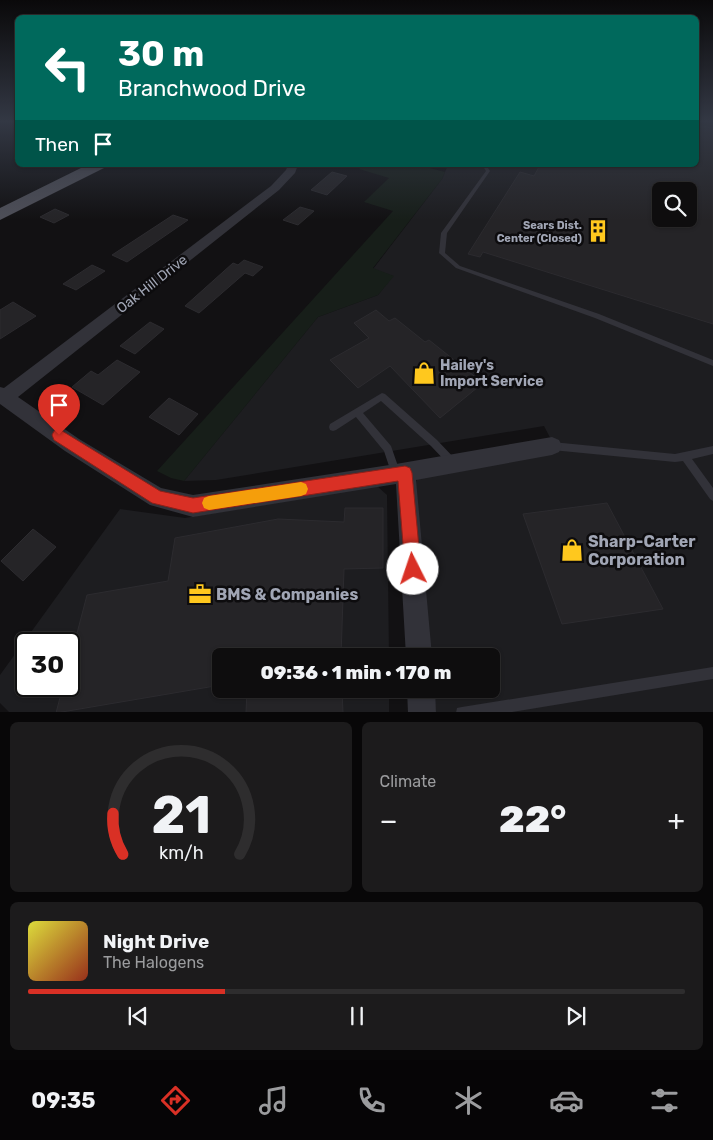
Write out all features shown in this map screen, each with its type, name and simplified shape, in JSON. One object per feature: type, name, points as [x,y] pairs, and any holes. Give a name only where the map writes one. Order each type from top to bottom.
[{"type":"main road","points":[[0,203],[74,167]]},
{"type":"main road","points":[[0,215],[95,167]]},
{"type":"street","name":"Oak Hill Drive","points":[[2,396],[275,188],[291,171],[292,167]]},
{"type":"street","points":[[2,396],[72,445],[157,498],[193,506],[400,473],[552,446]]},
{"type":"street","points":[[400,473],[418,648]]},
{"type":"street","points":[[421,698],[422,712]]},
{"type":"lane","points":[[485,167],[488,171],[444,233],[442,253],[458,267],[597,316],[713,363]]},
{"type":"lane","points":[[333,427],[382,396],[434,443],[453,464]]},
{"type":"lane","points":[[357,412],[388,449],[400,473]]},
{"type":"lane","points":[[552,446],[676,458],[713,450]]},
{"type":"lane","points":[[685,456],[713,496]]},
{"type":"lane","points":[[462,712],[713,673]]},
{"type":"shaded area","points":[[699,153],[713,153],[713,712],[436,712],[434,698],[500,698],[500,648],[430,648],[415,484],[418,477],[557,451],[544,426],[216,480],[184,481],[318,317],[378,295],[393,276],[373,269],[442,179],[447,167],[699,167]]},
{"type":"shaded area","points":[[361,167],[426,167],[445,172],[442,179],[373,268],[394,276],[378,295],[318,317],[184,481],[171,478],[157,471],[393,211],[364,202],[389,178],[359,169]]},
{"type":"shaded area","points":[[377,486],[387,495],[389,648],[212,648],[212,698],[389,698],[389,712],[9,712],[0,703],[0,675],[15,654],[15,697],[80,697],[80,632],[31,632],[120,509],[185,518]]},
{"type":"building","name":"Sears Dist. Center (Closed)","points":[[699,153],[713,153],[713,324],[483,252],[480,257],[468,254],[520,172],[534,176],[539,167],[699,167]]},
{"type":"building","points":[[332,172],[347,176],[327,195],[311,190]]},
{"type":"building","points":[[300,207],[314,211],[298,225],[283,220]]},
{"type":"building","points":[[55,209],[69,215],[54,223],[40,217]]},
{"type":"building","points":[[173,215],[188,220],[127,262],[112,255]]},
{"type":"building","points":[[244,260],[263,267],[253,276],[245,273],[199,313],[185,306],[233,263],[238,265]]},
{"type":"building","points":[[92,265],[105,271],[76,290],[63,284]]},
{"type":"building","points":[[13,302],[36,316],[0,339],[0,310]]},
{"type":"building","points":[[376,310],[389,321],[395,318],[425,342],[429,340],[483,383],[440,418],[390,366],[358,388],[330,360],[369,338],[354,323]]},
{"type":"building","points":[[150,322],[164,329],[135,354],[120,346]]},
{"type":"building","points":[[117,360],[140,372],[103,405],[72,387],[91,371],[98,375]]},
{"type":"building","points":[[169,398],[198,414],[179,435],[149,417]]},
{"type":"building","points":[[607,503],[663,609],[562,624],[523,514]]},
{"type":"building","points":[[345,508],[383,508],[383,568],[344,569],[341,648],[212,648],[212,687],[56,712],[60,697],[80,697],[80,632],[77,632],[87,595],[168,581],[175,538],[278,519],[344,522]]},
{"type":"building","points":[[33,529],[56,547],[23,581],[1,561]]},
{"type":"building","points":[[247,698],[342,698],[343,712],[246,712]]},
{"type":"slow traffic","points":[[209,503],[301,489]]},
{"type":"place","name":"Sears Dist. Center (Closed)","points":[[598,231]]},
{"type":"place","name":"Hailey's Import Service","points":[[424,373]]},
{"type":"place","name":"Sharp-Carter Corporation","points":[[572,550]]},
{"type":"place","name":"BMS & Companies","points":[[200,594]]},
{"type":"route","points":[[59,435],[157,498],[193,506],[405,473],[413,569]]}]
